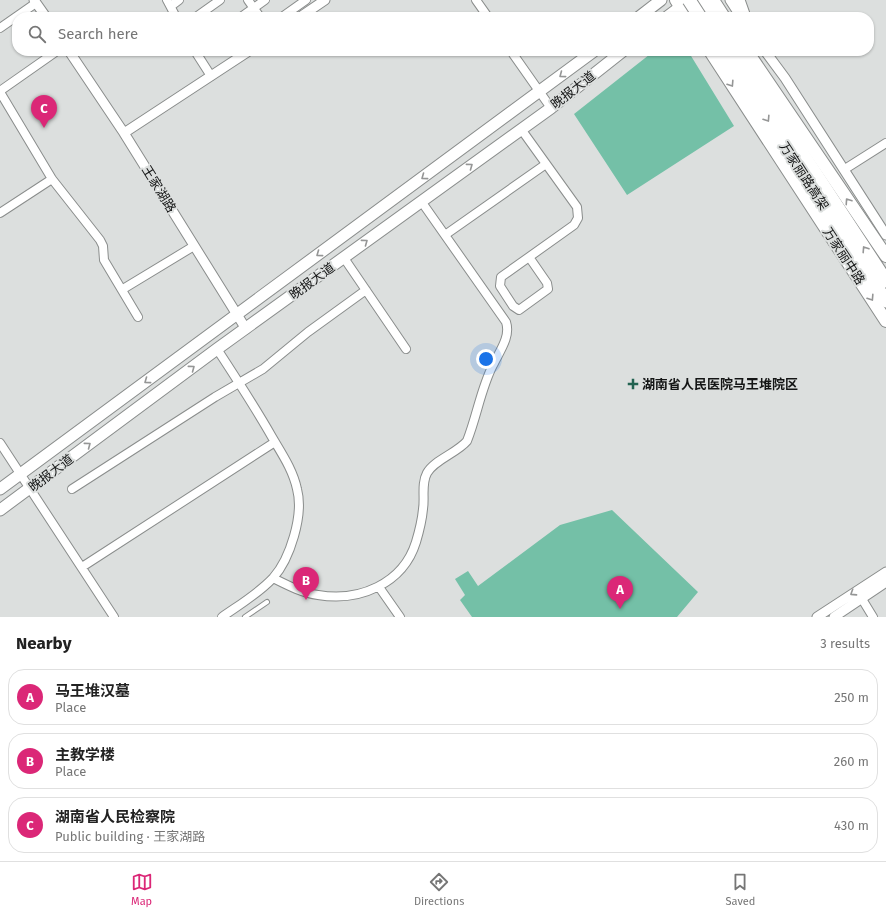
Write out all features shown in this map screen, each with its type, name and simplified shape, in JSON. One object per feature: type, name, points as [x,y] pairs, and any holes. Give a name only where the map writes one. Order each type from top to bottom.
[{"type":"highway","points":[[702,0],[710,12]]},
{"type":"highway","points":[[684,2],[695,12]]},
{"type":"highway","name":"万家丽路高架","points":[[725,56],[886,301]]},
{"type":"highway","name":"万家丽路高架","points":[[738,56],[886,281]]},
{"type":"main road","points":[[645,12],[661,0]]},
{"type":"main road","points":[[713,0],[721,12]]},
{"type":"main road","points":[[740,0],[744,12]]},
{"type":"main road","points":[[673,12],[684,2]]},
{"type":"main road","points":[[684,2],[686,12]]},
{"type":"main road","name":"晚报大道","points":[[0,490],[587,56]]},
{"type":"main road","name":"晚报大道","points":[[0,510],[218,349],[550,108],[617,56]]},
{"type":"main road","name":"万家丽中路","points":[[713,56],[886,321]]},
{"type":"main road","points":[[750,56],[886,256]]},
{"type":"street","points":[[174,12],[169,3],[179,0]]},
{"type":"street","points":[[203,12],[220,0]]},
{"type":"street","points":[[248,0],[257,12]]},
{"type":"street","points":[[248,12],[265,0]]},
{"type":"street","points":[[289,12],[306,0]]},
{"type":"street","points":[[307,12],[325,0]]},
{"type":"street","points":[[476,0],[484,12]]},
{"type":"street","points":[[730,0],[738,12]]},
{"type":"street","points":[[22,12],[35,2],[42,12]]},
{"type":"street","points":[[0,28],[12,19]]},
{"type":"street","points":[[50,56],[0,92],[52,179],[100,240],[103,246],[104,260],[123,289],[138,317]]},
{"type":"street","name":"王家湖路","points":[[72,56],[124,133],[246,329]]},
{"type":"street","points":[[198,56],[212,76]]},
{"type":"street","points":[[124,133],[242,56]]},
{"type":"street","points":[[515,56],[550,108]]},
{"type":"street","points":[[769,56],[785,78],[886,234]]},
{"type":"street","points":[[521,129],[577,207],[578,218],[574,225],[501,277],[499,282],[513,306],[519,310],[548,289],[547,283],[530,257]]},
{"type":"street","points":[[845,169],[886,143]]},
{"type":"street","points":[[445,235],[546,164]]},
{"type":"street","points":[[0,213],[52,179]]},
{"type":"street","points":[[273,578],[300,591],[319,596],[358,595],[379,587],[404,566],[416,543],[423,510],[424,480],[428,472],[467,441],[491,367],[508,333],[506,322],[421,201]]},
{"type":"street","points":[[123,289],[194,246]]},
{"type":"street","points":[[344,258],[406,349]]},
{"type":"street","points":[[72,489],[215,397],[240,384],[263,369],[308,332],[366,290]]},
{"type":"street","points":[[218,349],[289,466],[298,490],[298,516],[290,550],[273,578],[249,598],[222,617]]},
{"type":"street","points":[[82,567],[275,442]]},
{"type":"street","points":[[0,443],[114,617]]},
{"type":"street","points":[[817,617],[886,572]]},
{"type":"street","points":[[834,617],[886,582]]},
{"type":"street","points":[[379,587],[400,617]]},
{"type":"street","points":[[862,599],[873,617]]},
{"type":"lane","points":[[245,617],[267,602]]},
{"type":"green space","points":[[648,56],[691,56],[734,126],[627,195],[574,114]]},
{"type":"green space","points":[[612,510],[698,592],[677,617],[472,617],[460,600],[465,595],[455,579],[468,571],[478,586],[560,525]]},
{"type":"place","name":"湖南省人民检察院","points":[[44,128]]},
{"type":"place","name":"湖南省人民医院马王堆院区","points":[[633,384]]},
{"type":"place","name":"主教学楼","points":[[306,600]]},
{"type":"place","name":"马王堆汉墓","points":[[620,609]]}]
